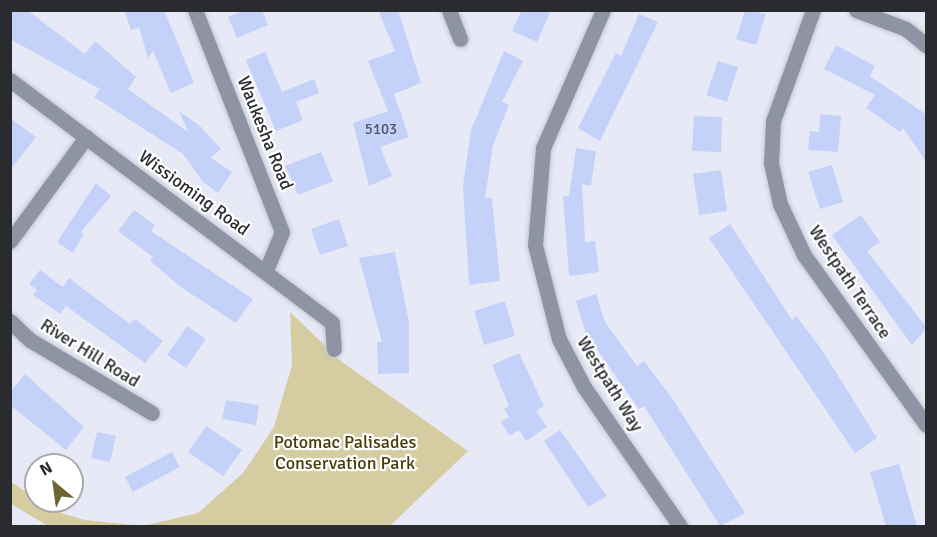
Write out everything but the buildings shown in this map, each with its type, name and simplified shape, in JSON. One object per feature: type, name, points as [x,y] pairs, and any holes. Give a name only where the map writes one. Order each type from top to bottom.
[{"type":"street","name":"Waukesha Road","points":[[195,10],[282,232],[266,270]]},
{"type":"street","points":[[449,10],[460,39]]},
{"type":"street","name":"Westpath Way","points":[[603,10],[543,148],[535,245],[559,339],[584,387],[680,526]]},
{"type":"street","name":"Westpath Terrace","points":[[813,10],[773,121],[771,163],[780,204],[804,255],[927,425]]},
{"type":"street","points":[[856,10],[906,29],[927,45]]},
{"type":"street","name":"Wissioming Road","points":[[10,80],[266,270],[332,323],[334,349]]},
{"type":"street","points":[[10,241],[86,137]]},
{"type":"street","name":"River Hill Road","points":[[10,321],[30,340],[152,413]]},
{"type":"green space","name":"Potomac Palisades Conservation Park","points":[[290,312],[342,362],[468,451],[390,526],[143,526],[198,513],[243,473],[274,427],[292,365]]},
{"type":"green space","points":[[10,481],[24,491],[24,512],[11,504]]},
{"type":"green space","points":[[26,513],[61,513],[85,520],[143,526],[48,526]]}]
